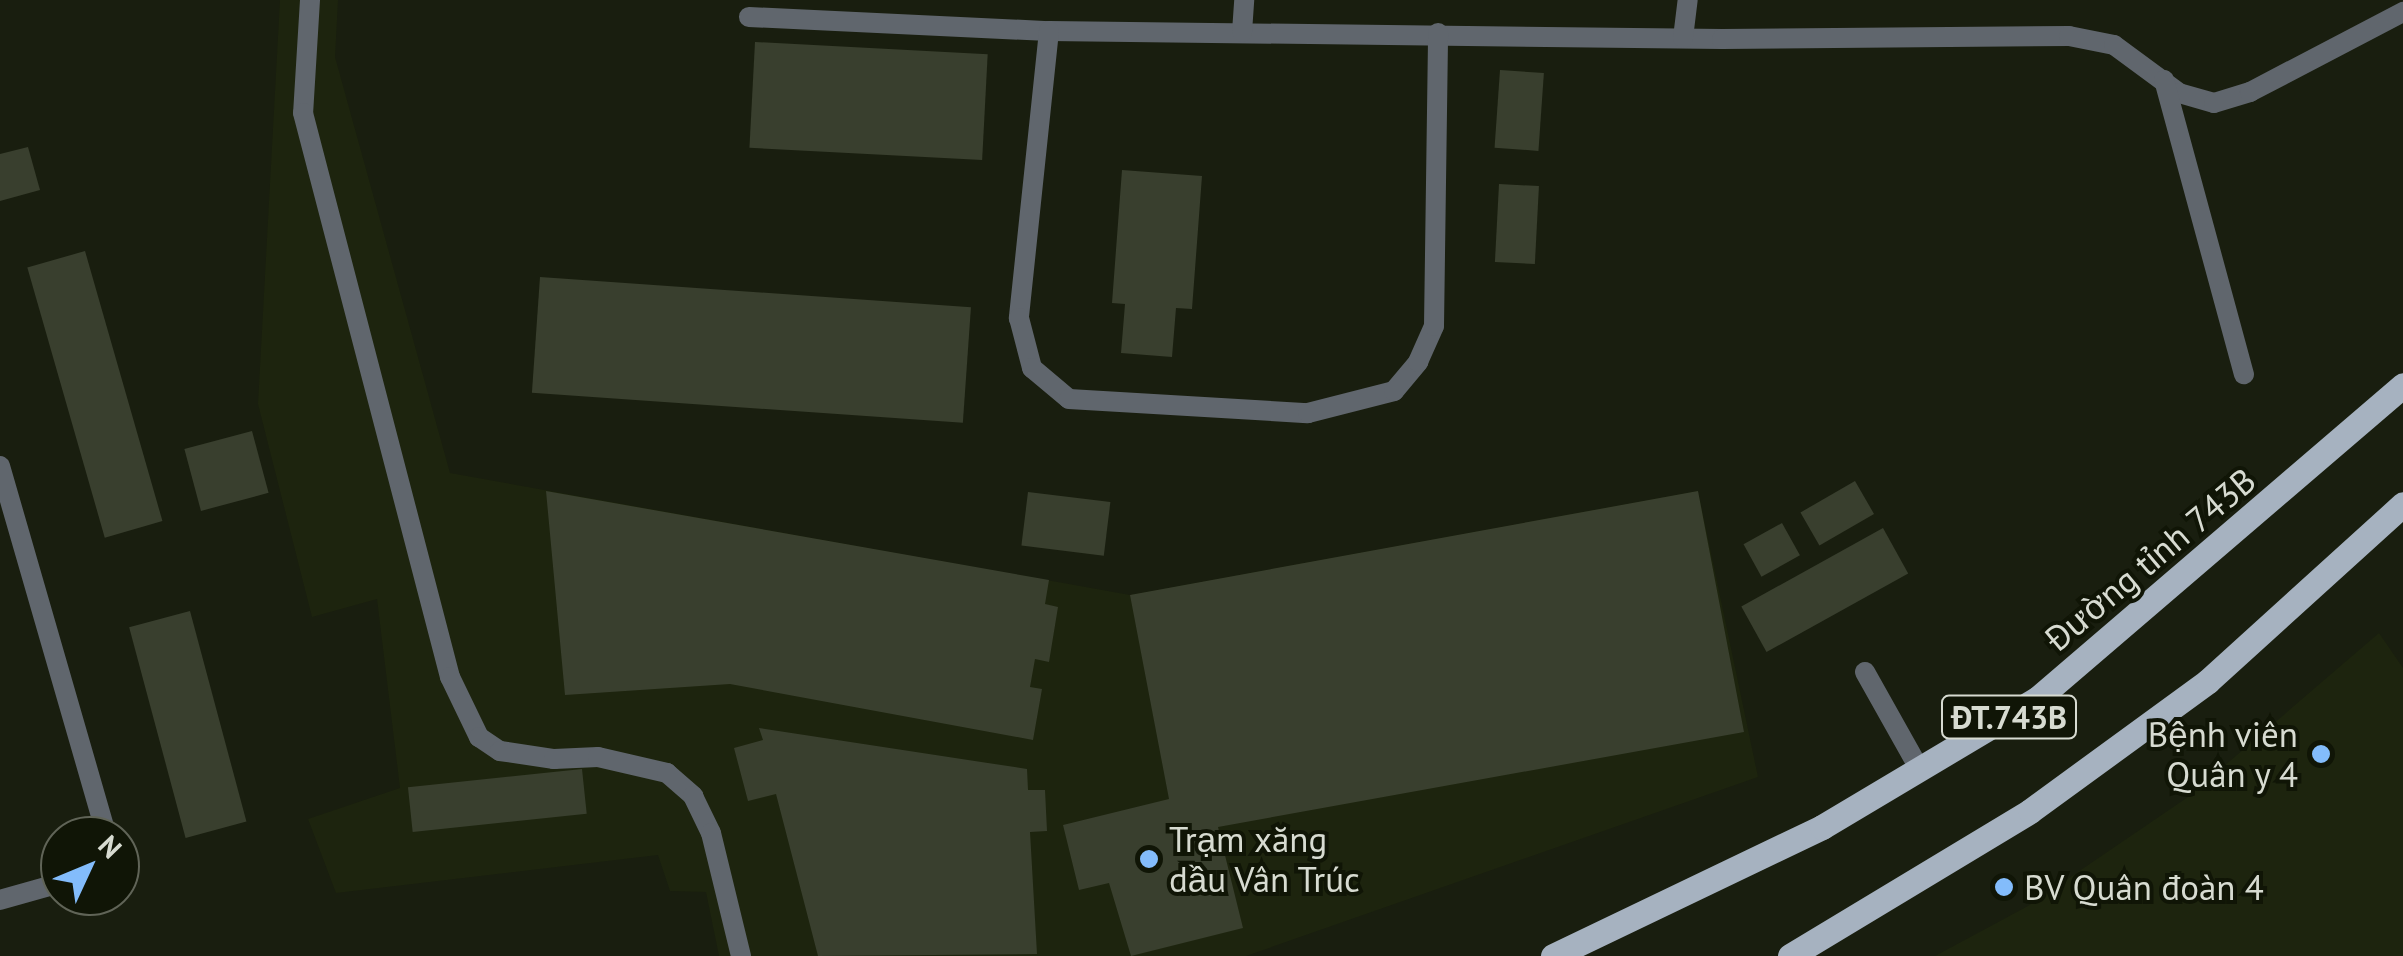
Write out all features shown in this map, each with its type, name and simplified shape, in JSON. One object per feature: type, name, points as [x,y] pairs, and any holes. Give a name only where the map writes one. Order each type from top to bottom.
[{"type":"main road","name":"Đường tỉnh 743B","points":[[1553,956],[1822,827],[2037,698],[2106,646],[2403,385]]},
{"type":"main road","name":"ĐT.743B","points":[[1790,956],[2030,811],[2208,681],[2400,516]]},
{"type":"lane","points":[[310,0],[303,113],[450,677],[478,738],[500,751],[554,760],[598,756],[667,772],[693,796],[710,833],[741,956]]},
{"type":"lane","points":[[1242,32],[1244,0]]},
{"type":"lane","points":[[1683,38],[1688,0]]},
{"type":"lane","points":[[750,18],[1049,32],[1683,38],[2070,36],[2114,45],[2196,101],[2233,100],[2403,12]]},
{"type":"lane","points":[[1049,32],[1019,318],[1032,368],[1069,399],[1308,413],[1394,391],[1418,362],[1434,326],[1438,34]]},
{"type":"lane","points":[[2164,80],[2244,374]]},
{"type":"lane","points":[[0,466],[101,816]]},
{"type":"lane","points":[[1865,672],[1920,770]]},
{"type":"lane","points":[[0,900],[40,889]]},
{"type":"shaded area","points":[[280,0],[338,0],[335,57],[450,473],[1130,595],[1698,491],[1758,777],[1246,956],[719,956],[706,892],[670,891],[658,855],[336,893],[308,819],[400,788],[377,599],[312,617],[258,404]]},
{"type":"shaded area","name":"Bệnh viên Quân y 4","points":[[2379,633],[2403,668],[2403,956],[1935,956],[2028,906],[2188,797]]},
{"type":"building","points":[[755,42],[988,54],[982,160],[749,148]]},
{"type":"building","points":[[1500,70],[1544,73],[1538,151],[1495,148]]},
{"type":"building","points":[[28,147],[40,190],[0,201],[0,154]]},
{"type":"building","points":[[1122,170],[1202,176],[1192,309],[1176,308],[1172,357],[1121,353],[1125,304],[1112,303]]},
{"type":"building","points":[[1499,184],[1539,186],[1535,264],[1495,262]]},
{"type":"building","points":[[85,251],[162,521],[105,538],[27,268]]},
{"type":"building","points":[[540,277],[971,307],[963,423],[532,393]]},
{"type":"building","points":[[252,431],[269,493],[201,511],[184,449]]},
{"type":"building","points":[[1855,481],[1874,514],[1819,545],[1800,512]]},
{"type":"building","points":[[546,491],[1049,580],[1045,604],[1058,607],[1049,662],[1035,659],[1030,687],[1042,689],[1033,740],[730,684],[565,695]]},
{"type":"building","points":[[1698,491],[1744,732],[1218,827],[1243,928],[1131,956],[1109,883],[1079,890],[1063,825],[1169,799],[1130,595]]},
{"type":"building","points":[[1028,492],[1110,502],[1104,556],[1021,546]]},
{"type":"building","points":[[1782,523],[1800,555],[1761,577],[1744,544]]},
{"type":"building","points":[[1883,528],[1908,573],[1767,652],[1741,607]]},
{"type":"building","points":[[190,611],[246,822],[186,838],[129,627]]},
{"type":"building","points":[[759,728],[1027,769],[1028,790],[1045,790],[1047,831],[1030,832],[1037,954],[818,956],[776,794],[748,801],[734,748],[763,740]]},
{"type":"building","points":[[582,769],[587,814],[413,832],[408,787]]},
{"type":"place","name":"Bệnh viên Quân y 4","points":[[2321,754]]},
{"type":"place","name":"Trạm xăng dầu Vân Trúc","points":[[1149,859]]},
{"type":"place","name":"BV Quân đoàn 4","points":[[2004,887]]}]
